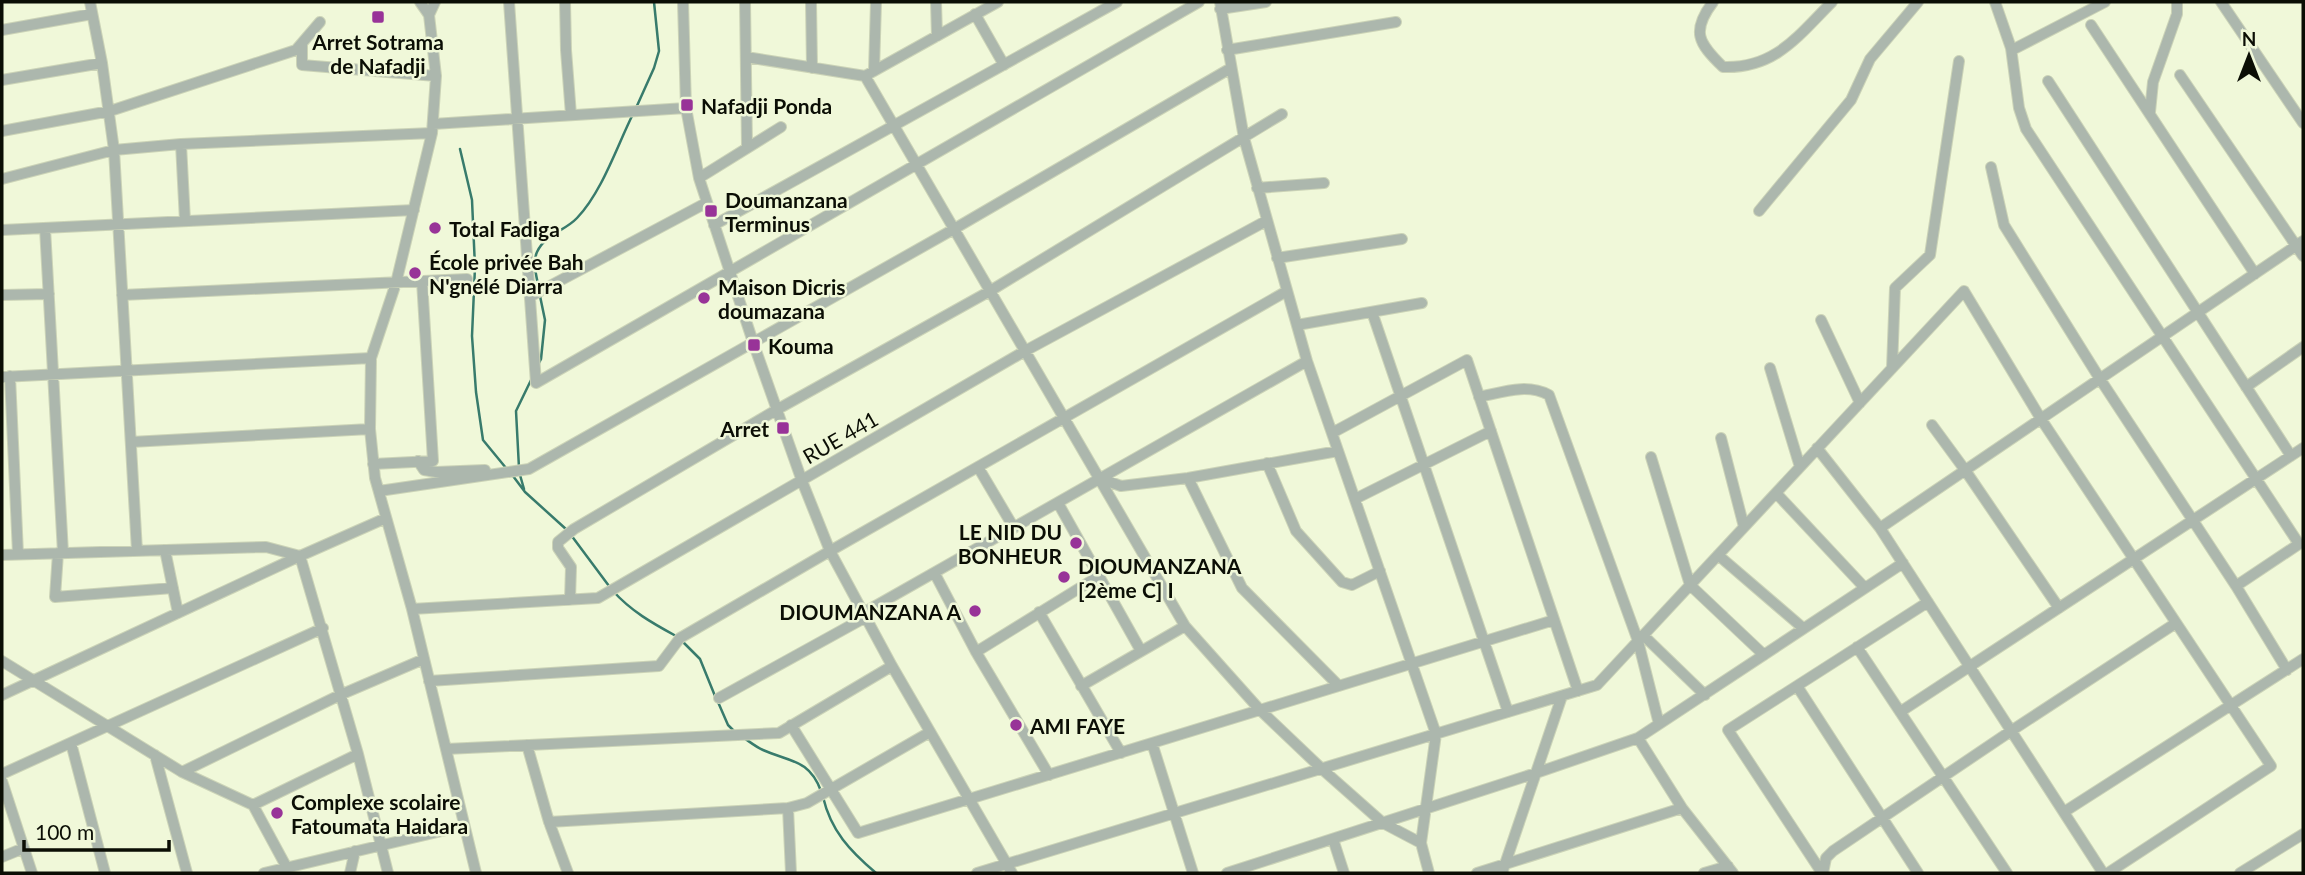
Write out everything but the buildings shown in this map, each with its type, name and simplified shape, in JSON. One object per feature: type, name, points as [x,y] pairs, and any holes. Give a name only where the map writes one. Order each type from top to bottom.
[{"type":"street","points":[[90,2],[110,111],[114,150],[137,551]]},
{"type":"street","points":[[420,2],[429,15],[436,76],[432,128],[396,283],[371,358],[370,429],[379,491],[412,609],[463,826],[477,873]]},
{"type":"street","points":[[429,15],[435,2]]},
{"type":"street","points":[[509,2],[537,383],[1199,2]]},
{"type":"street","points":[[565,2],[571,115]]},
{"type":"street","points":[[683,2],[686,108],[699,178],[802,481],[830,551],[892,666],[1009,869]]},
{"type":"street","points":[[746,2],[747,148]]},
{"type":"street","points":[[811,2],[812,68]]},
{"type":"street","points":[[876,2],[869,74],[894,126],[1185,626],[1260,710],[1322,769],[1383,823],[1421,843]]},
{"type":"street","points":[[936,2],[937,36]]},
{"type":"street","points":[[746,57],[869,74],[998,2]]},
{"type":"street","points":[[714,225],[1117,2]]},
{"type":"street","points":[[1266,2],[1220,5],[1227,50],[1244,138],[1307,361],[1436,734],[1421,843],[1429,873]]},
{"type":"street","points":[[1713,2],[1703,16],[1699,34],[1706,51],[1723,67],[1741,68],[1769,60],[1790,44],[1832,2]]},
{"type":"street","points":[[1759,211],[1851,100],[1870,59],[1918,2]]},
{"type":"street","points":[[1996,2],[2012,50],[2019,108],[2026,130],[2161,338],[2301,543],[2236,586]]},
{"type":"street","points":[[2012,50],[2105,2]]},
{"type":"street","points":[[2150,113],[2153,82],[2177,13],[2177,2]]},
{"type":"street","points":[[2221,2],[2303,123]]},
{"type":"street","points":[[2,30],[92,14]]},
{"type":"street","points":[[975,15],[1004,65]]},
{"type":"street","points":[[2,131],[110,111],[296,50],[320,22]]},
{"type":"street","points":[[1227,50],[1396,22]]},
{"type":"street","points":[[2091,25],[2255,274]]},
{"type":"street","points":[[302,45],[302,65],[436,76]]},
{"type":"street","points":[[1892,368],[1895,288],[1930,255],[1959,61]]},
{"type":"street","points":[[2,80],[102,62]]},
{"type":"street","points":[[379,491],[529,470],[1231,68]]},
{"type":"street","points":[[2180,75],[2300,244],[2303,256]]},
{"type":"street","points":[[2048,81],[2291,456]]},
{"type":"street","points":[[2,179],[114,150],[432,128],[517,118],[686,108]]},
{"type":"street","points":[[570,600],[570,567],[558,548],[558,542],[574,529],[778,409],[990,291],[1282,114]]},
{"type":"street","points":[[699,178],[780,127]]},
{"type":"street","points":[[181,144],[185,221]]},
{"type":"street","points":[[1991,167],[2004,225],[2287,670]]},
{"type":"street","points":[[1257,188],[1324,183]]},
{"type":"street","points":[[531,296],[706,203]]},
{"type":"street","points":[[2,230],[414,210]]},
{"type":"street","name":"RUE 441","points":[[412,609],[598,598],[1025,351],[1266,221]]},
{"type":"street","points":[[45,228],[61,553],[55,597],[173,588]]},
{"type":"street","points":[[1277,258],[1402,239]]},
{"type":"street","points":[[1880,528],[2300,244]]},
{"type":"street","points":[[122,295],[467,279]]},
{"type":"street","points":[[373,464],[433,461],[422,281]]},
{"type":"street","points":[[429,681],[659,666],[680,638],[1287,291]]},
{"type":"street","points":[[977,873],[1009,869],[1174,814],[1597,685],[1640,638],[1776,493],[1817,448],[1964,291],[2041,419],[2271,766],[2106,873],[1880,528],[1817,448]]},
{"type":"street","points":[[2,295],[48,293]]},
{"type":"street","points":[[1297,325],[1422,303]]},
{"type":"street","points":[[1372,312],[1508,712]]},
{"type":"street","points":[[1821,320],[1860,402]]},
{"type":"street","points":[[2246,387],[2303,347]]},
{"type":"street","points":[[18,554],[6,377],[371,358]]},
{"type":"street","points":[[1332,433],[1467,360],[1578,691]]},
{"type":"street","points":[[719,698],[1307,361]]},
{"type":"street","points":[[1770,368],[1800,467]]},
{"type":"street","points":[[1479,397],[1525,388],[1549,394],[1640,638],[1659,724]]},
{"type":"street","points":[[1931,425],[2059,608]]},
{"type":"street","points":[[131,442],[370,429]]},
{"type":"street","points":[[1355,499],[1491,431]]},
{"type":"street","points":[[1721,438],[1744,527]]},
{"type":"street","points":[[1900,712],[2303,448]]},
{"type":"street","points":[[1099,478],[1122,485],[1188,478],[1338,451]]},
{"type":"street","points":[[1651,457],[1690,585],[1764,655]]},
{"type":"street","points":[[418,461],[424,470],[436,472],[485,470]]},
{"type":"street","points":[[1267,463],[1296,531],[1342,582],[1352,585],[1380,571]]},
{"type":"street","points":[[978,467],[1014,528]]},
{"type":"street","points":[[1188,478],[1242,588],[1339,686]]},
{"type":"street","points":[[1776,493],[1864,587]]},
{"type":"street","points":[[1058,503],[1141,651]]},
{"type":"street","points":[[2,695],[386,518]]},
{"type":"street","points":[[2,555],[265,547],[300,556]]},
{"type":"street","points":[[165,550],[178,613]]},
{"type":"street","points":[[1718,555],[1804,628]]},
{"type":"street","points":[[300,556],[358,754],[388,873]]},
{"type":"street","points":[[1227,873],[1536,774],[1638,738],[1903,563]]},
{"type":"street","points":[[935,574],[976,652],[1049,775]]},
{"type":"street","points":[[976,652],[1099,576]]},
{"type":"street","points":[[1823,873],[1728,730],[1928,602]]},
{"type":"street","points":[[1039,612],[1121,753]]},
{"type":"street","points":[[791,725],[858,833],[1554,620]]},
{"type":"street","points":[[1823,873],[1826,858],[1833,851],[2176,623]]},
{"type":"street","points":[[1081,686],[1185,626]]},
{"type":"street","points":[[2,774],[323,628]]},
{"type":"street","points":[[1640,638],[1705,695]]},
{"type":"street","points":[[1857,647],[2007,873]]},
{"type":"street","points":[[182,772],[340,695],[424,659]]},
{"type":"street","points":[[2064,812],[2303,659]]},
{"type":"street","points":[[2,661],[182,772],[253,805],[286,868]]},
{"type":"street","points":[[446,749],[779,733],[892,666]]},
{"type":"street","points":[[1797,686],[1918,873]]},
{"type":"street","points":[[1504,869],[1562,696]]},
{"type":"street","points":[[549,822],[788,808],[807,803],[930,732]]},
{"type":"street","points":[[1638,738],[1682,808],[1731,869]]},
{"type":"street","points":[[71,743],[105,873]]},
{"type":"street","points":[[1152,743],[1193,873]]},
{"type":"street","points":[[527,745],[549,822],[568,873]]},
{"type":"street","points":[[253,805],[358,754]]},
{"type":"street","points":[[155,755],[187,873]]},
{"type":"street","points":[[2,781],[32,873]]},
{"type":"street","points":[[788,808],[791,873]]},
{"type":"street","points":[[1477,873],[1504,869],[1682,808]]},
{"type":"street","points":[[267,873],[463,826]]},
{"type":"street","points":[[2240,873],[2303,834]]},
{"type":"street","points":[[1333,839],[1344,873]]},
{"type":"street","points":[[2,858],[24,848]]},
{"type":"street","points":[[350,873],[355,851]]},
{"type":"street","points":[[1704,873],[1731,869]]},
{"type":"street","points":[[1719,873],[1731,869]]},
{"type":"waterway","points":[[636,108],[659,51],[654,2]]},
{"type":"waterway","points":[[539,289],[535,266],[537,252],[545,241],[577,218],[586,207],[601,182],[633,114]]},
{"type":"waterway","points":[[460,149],[472,200],[475,267],[472,336],[476,392],[483,440],[506,468]]},
{"type":"waterway","points":[[538,365],[545,320],[540,296]]},
{"type":"waterway","points":[[519,468],[516,411],[532,378]]},
{"type":"waterway","points":[[520,475],[524,489]]},
{"type":"waterway","points":[[513,476],[525,492],[567,530]]},
{"type":"waterway","points":[[571,535],[609,586]]},
{"type":"waterway","points":[[613,591],[642,616],[676,636]]},
{"type":"waterway","points":[[681,640],[700,659],[715,696]]},
{"type":"waterway","points":[[718,702],[728,725],[735,732]]},
{"type":"waterway","points":[[744,738],[760,749],[804,767],[811,773],[821,791]]},
{"type":"waterway","points":[[823,797],[836,830],[858,857],[876,873]]},
{"type":"place","name":"Arret Sotrama de Nafadji","points":[[378,17]]},
{"type":"place","name":"Nafadji Ponda","points":[[687,105]]},
{"type":"place","name":"Doumanzana Terminus","points":[[711,211]]},
{"type":"place","name":"Total Fadiga","points":[[435,228]]},
{"type":"place","name":"École privée Bah N'gnélé Diarra","points":[[415,273]]},
{"type":"place","name":"Maison Dicris doumazana","points":[[704,298]]},
{"type":"place","name":"Kouma","points":[[754,345]]},
{"type":"place","name":"Arret","points":[[783,428]]},
{"type":"place","name":"LE NID DU BONHEUR","points":[[1076,543]]},
{"type":"place","name":"DIOUMANZANA [2ème C] I","points":[[1064,577]]},
{"type":"place","name":"DIOUMANZANA A","points":[[975,611]]},
{"type":"place","name":"AMI FAYE","points":[[1016,725]]},
{"type":"place","name":"Complexe scolaire Fatoumata Haidara","points":[[277,813]]}]
